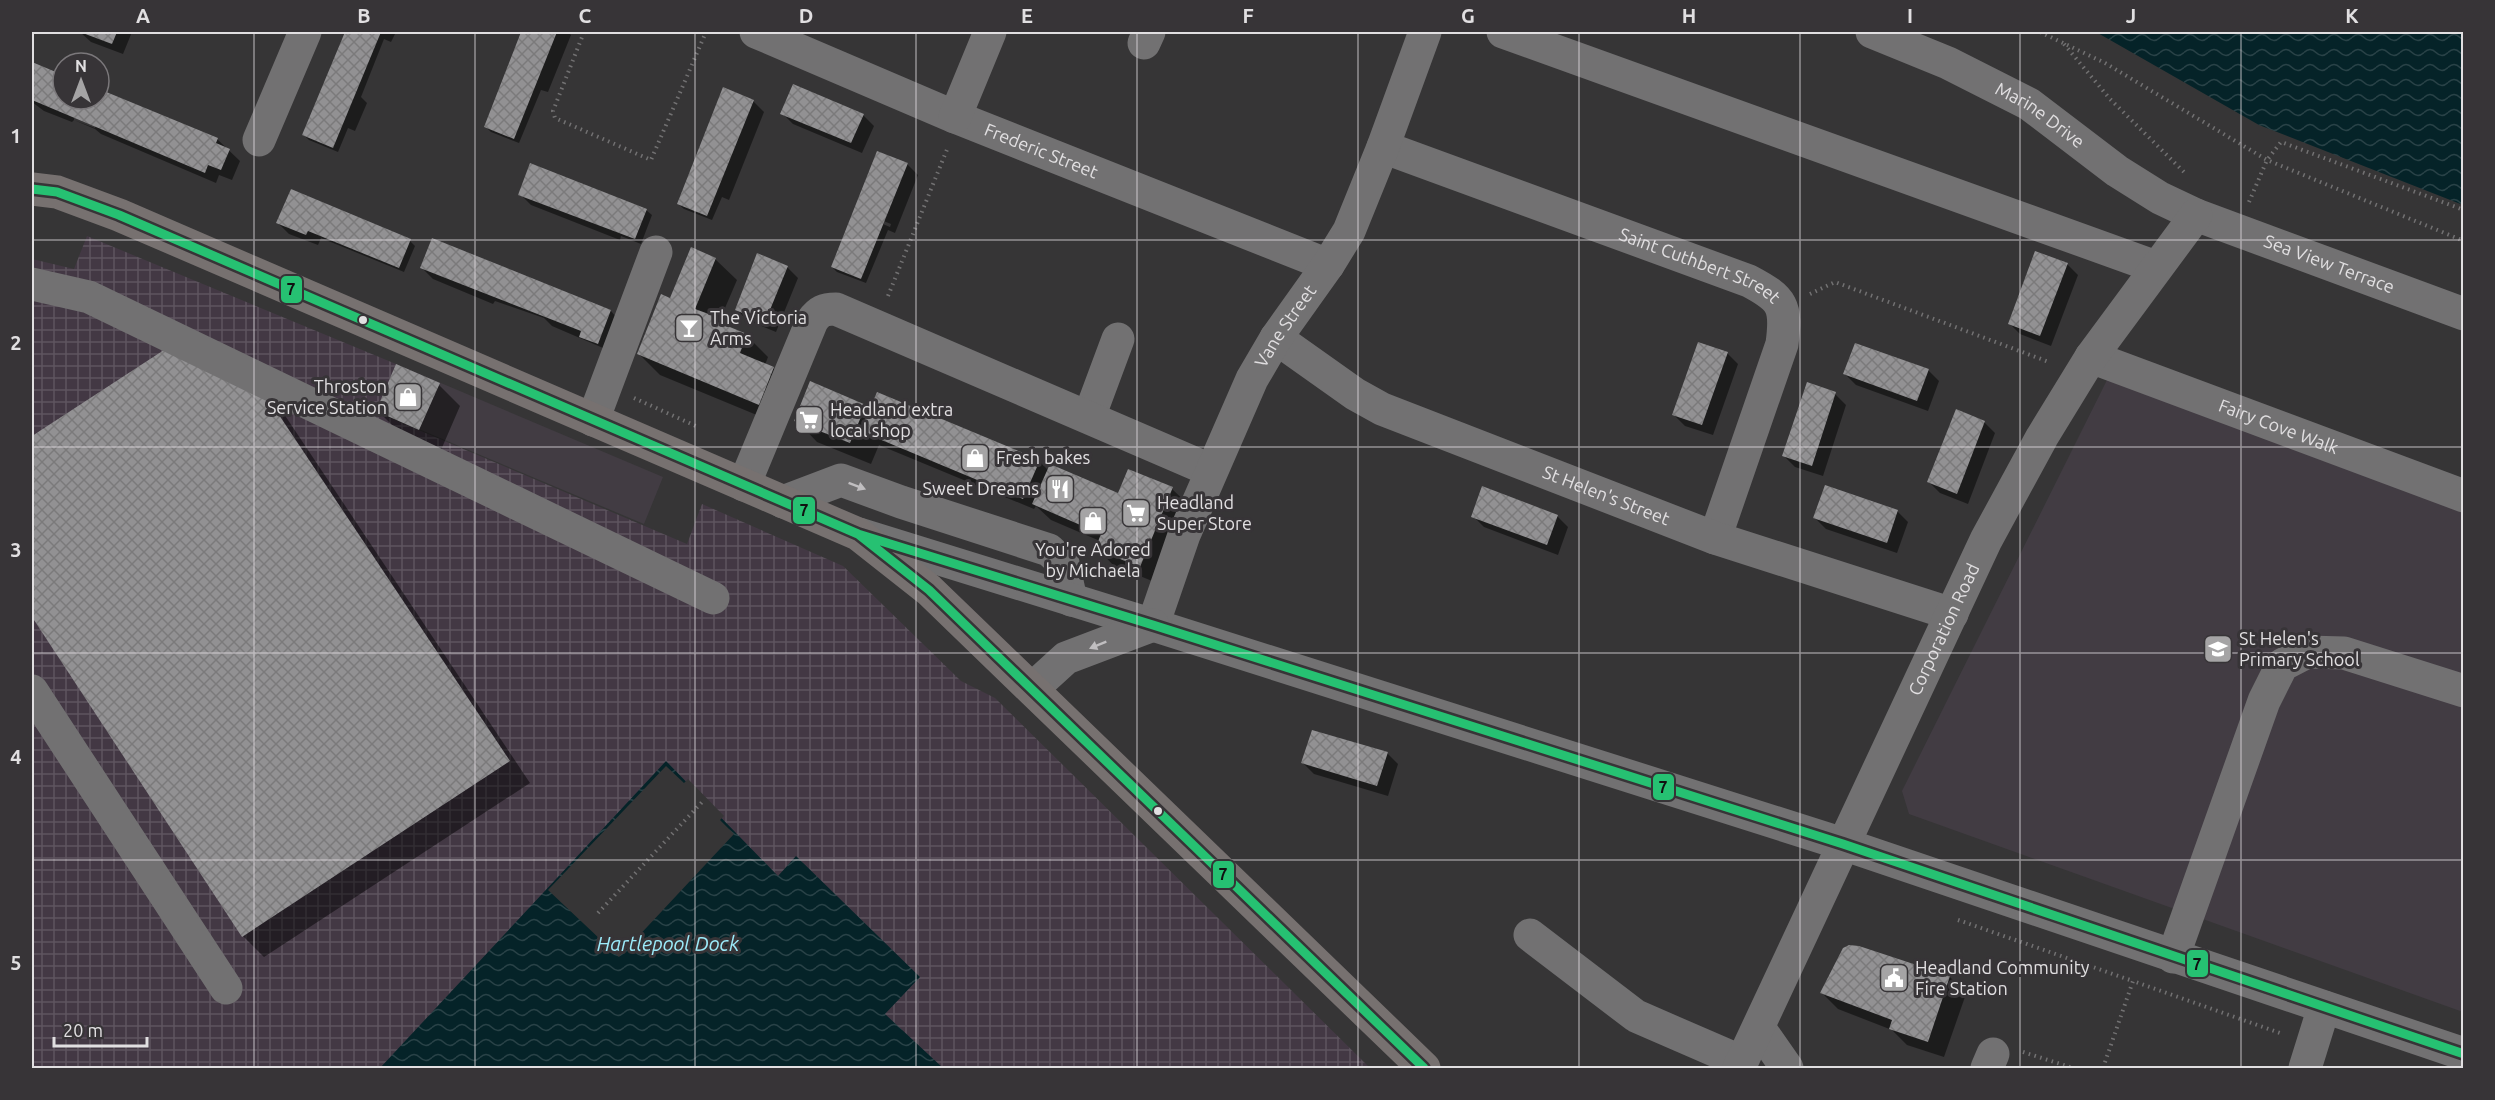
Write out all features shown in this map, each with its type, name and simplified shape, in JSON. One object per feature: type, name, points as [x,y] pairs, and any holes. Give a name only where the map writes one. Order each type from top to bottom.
[{"type":"main road","points":[[32,189],[57,192],[119,215],[858,534],[929,591],[1032,688],[1424,1068]]},
{"type":"street","points":[[259,140],[305,32]]},
{"type":"street","name":"Frederic Street","points":[[756,32],[952,129],[1328,265]]},
{"type":"street","points":[[952,129],[990,32]]},
{"type":"street","name":"Vane Street","points":[[1153,625],[1184,535],[1251,379],[1349,231],[1425,32]]},
{"type":"street","points":[[1503,32],[2156,267]]},
{"type":"street","name":"Marine Drive","points":[[1872,32],[1948,63],[2028,104],[2117,171],[2160,198],[2196,215]]},
{"type":"street","name":"Saint Cuthbert Street","points":[[1383,147],[1749,281],[1767,291],[1782,306],[1785,324],[1782,344],[1715,538]]},
{"type":"street","name":"Corporation Road","points":[[1740,1065],[1760,1028],[1843,844],[1986,540],[2042,437],[2086,365],[2196,215]]},
{"type":"street","name":"Sea View Terrace","points":[[2196,215],[2463,314]]},
{"type":"street","points":[[594,420],[656,252]]},
{"type":"street","points":[[32,284],[89,297],[713,598]]},
{"type":"street","points":[[744,485],[812,321],[817,313],[825,309],[836,309],[1210,470]]},
{"type":"street","name":"St Helen's Street","points":[[1276,338],[1355,394],[1382,409],[1715,538],[1952,614]]},
{"type":"street","points":[[1089,417],[1118,339]]},
{"type":"street","name":"Fairy Cove Walk","points":[[2086,365],[2463,496]]},
{"type":"street","points":[[783,502],[841,480],[1049,550],[1064,563],[1071,600]]},
{"type":"street","points":[[858,534],[1843,844],[2463,1054]]},
{"type":"street","points":[[1032,688],[1066,658],[1153,625]]},
{"type":"street","points":[[2173,957],[2264,702],[2282,665],[2307,652],[2344,653],[2463,691]]},
{"type":"street","points":[[32,691],[226,988]]},
{"type":"street","points":[[1530,935],[1636,1016],[1740,1065]]},
{"type":"street","points":[[2309,1056],[2325,1007]]},
{"type":"street","points":[[1760,1028],[1787,1068]]},
{"type":"path","points":[[584,32],[553,111],[555,118],[651,160],[706,32]]},
{"type":"path","points":[[2040,32],[2105,63],[2267,160],[2463,241]]},
{"type":"path","points":[[2062,41],[2110,99],[2189,177],[2196,215]]},
{"type":"path","points":[[888,297],[952,129]]},
{"type":"path","points":[[2248,203],[2267,160],[2281,142],[2463,210]]},
{"type":"path","points":[[1782,306],[1835,282],[2086,365]]},
{"type":"path","points":[[598,913],[704,800]]},
{"type":"path","points":[[1952,918],[2133,981],[2309,1056]]},
{"type":"path","points":[[2103,1068],[2133,981]]},
{"type":"path","points":[[1990,1061],[1997,1043],[2073,1068]]},
{"type":"shaded area","points":[[87,236],[396,364],[376,412],[687,544],[702,504],[843,566],[961,681],[995,698],[1370,1068],[32,1068],[32,259],[74,269]]},
{"type":"shaded area","points":[[396,364],[663,477],[644,524],[376,411]]},
{"type":"shaded area","name":"St Helen's Primary School","points":[[2110,374],[2463,507],[2463,1012],[1909,814],[1902,791]]},
{"type":"water","points":[[2096,32],[2463,32],[2463,205],[2259,125]]},
{"type":"water","name":"Hartlepool Dock","points":[[666,761],[778,876],[796,856],[920,977],[885,1014],[943,1068],[380,1068]]},
{"type":"pier","points":[[666,766],[684,783],[688,779],[724,816],[720,820],[734,834],[619,957],[548,890]]},
{"type":"building","points":[[80,32],[117,32],[112,44]]},
{"type":"building","points":[[345,32],[381,32],[333,148],[302,135]]},
{"type":"building","points":[[521,32],[557,32],[514,139],[484,127]]},
{"type":"building","points":[[32,62],[51,70],[51,108],[32,100]]},
{"type":"building","points":[[793,84],[864,114],[851,143],[780,114]]},
{"type":"building","points":[[723,87],[754,100],[707,216],[677,204]]},
{"type":"building","points":[[111,94],[218,138],[216,143],[230,149],[221,170],[208,165],[205,173],[58,111],[111,111]]},
{"type":"building","points":[[877,151],[908,163],[861,279],[831,267]]},
{"type":"building","points":[[530,163],[647,209],[635,239],[518,195]]},
{"type":"building","points":[[291,189],[411,239],[399,268],[308,231],[306,235],[276,223]]},
{"type":"building","points":[[432,238],[611,310],[598,344],[579,337],[581,331],[420,268]]},
{"type":"building","name":"The Victoria Arms","points":[[691,247],[716,258],[695,309],[717,317],[715,321],[747,334],[740,353],[774,367],[759,405],[637,354],[661,294],[670,298]]},
{"type":"building","points":[[2035,251],[2068,263],[2040,336],[2008,324]]},
{"type":"building","points":[[757,253],[788,266],[765,322],[735,310]]},
{"type":"building","points":[[1698,342],[1728,352],[1702,425],[1672,415]]},
{"type":"building","points":[[1855,343],[1929,369],[1917,401],[1843,374]]},
{"type":"building","points":[[167,348],[261,388],[510,761],[242,937],[32,617],[32,436]]},
{"type":"building","name":"Throston Service Station","points":[[396,364],[440,383],[419,430],[376,411]]},
{"type":"building","points":[[810,381],[866,405],[850,443],[794,421]]},
{"type":"building","points":[[1807,382],[1836,392],[1812,466],[1782,456]]},
{"type":"building","points":[[877,392],[1040,460],[1023,499],[860,431]]},
{"type":"building","points":[[1956,409],[1985,421],[1957,494],[1927,482]]},
{"type":"building","points":[[1050,464],[1118,493],[1128,469],[1173,487],[1140,567],[1095,549],[1101,534],[1032,504]]},
{"type":"building","points":[[1825,485],[1898,510],[1887,543],[1813,518]]},
{"type":"building","points":[[1482,486],[1558,515],[1547,545],[1471,517]]},
{"type":"building","points":[[1312,730],[1388,752],[1377,786],[1301,763]]},
{"type":"building","points":[[1849,945],[1859,946],[1950,976],[1928,1042],[1889,1029],[1892,1020],[1820,993],[1843,948]]},
{"type":"transit line","name":"7","points":[[32,189],[57,192],[119,215],[858,534],[929,590],[1424,1068]]},
{"type":"transit line","name":"7","points":[[858,534],[1843,844],[2464,1054]]},
{"type":"place","name":"The Victoria Arms","points":[[689,328]]},
{"type":"place","name":"Throston Service Station","points":[[408,397]]},
{"type":"place","name":"Headland extra local shop","points":[[809,420]]},
{"type":"place","name":"Fresh bakes","points":[[975,458]]},
{"type":"place","name":"Sweet Dreams","points":[[1060,489]]},
{"type":"place","name":"Headland Super Store","points":[[1136,513]]},
{"type":"place","name":"You're Adored by Michaela","points":[[1093,521]]},
{"type":"place","name":"St Helen's Primary School","points":[[2218,649]]},
{"type":"place","name":"Headland Community Fire Station","points":[[1894,978]]}]
